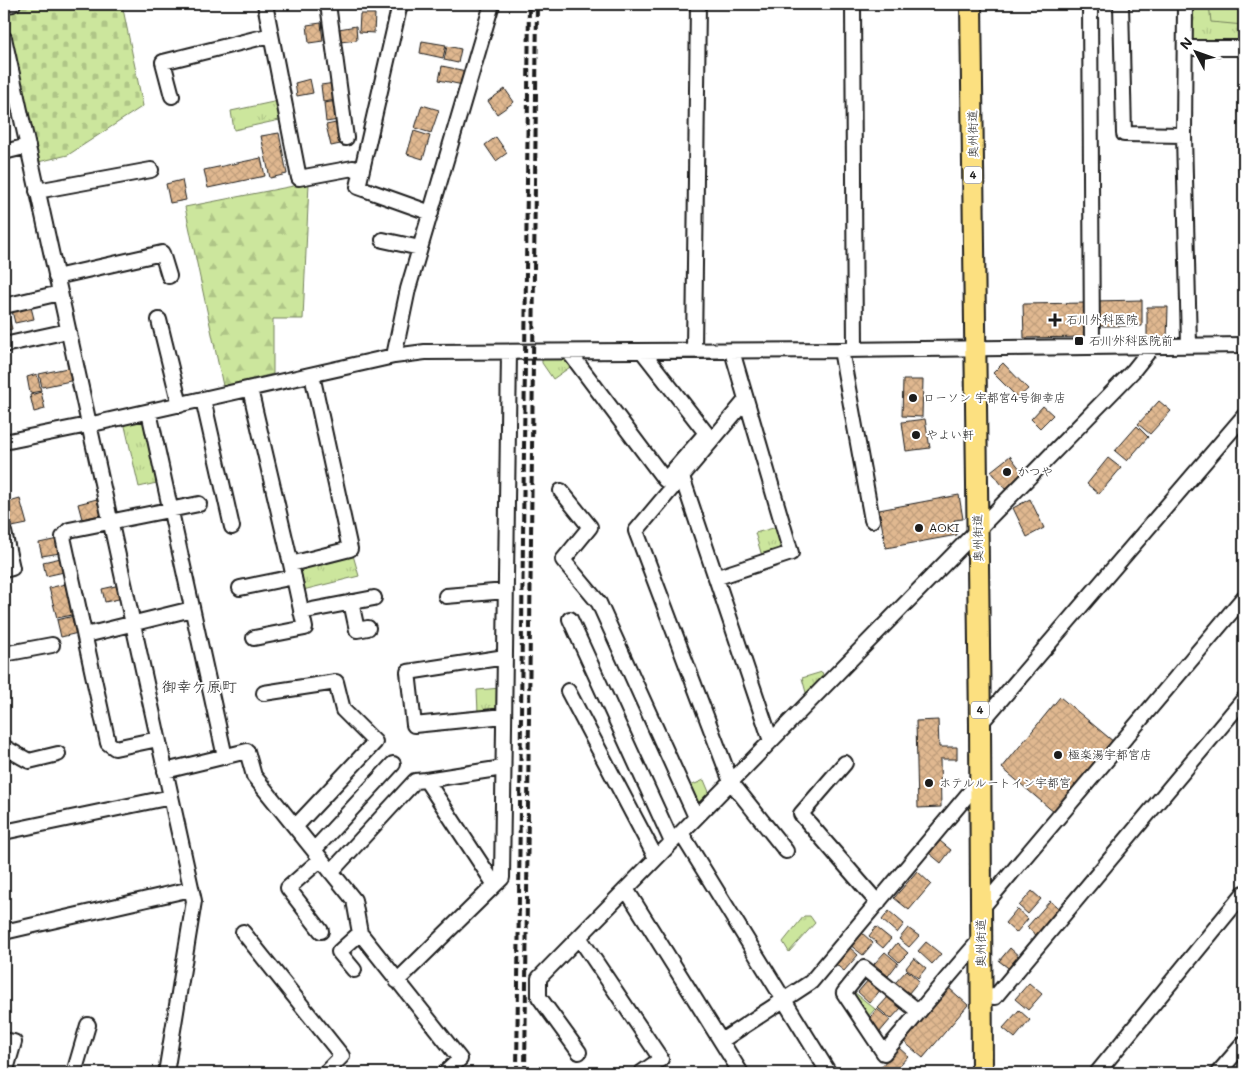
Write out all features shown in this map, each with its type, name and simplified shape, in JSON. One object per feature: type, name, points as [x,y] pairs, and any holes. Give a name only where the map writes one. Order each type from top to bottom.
[{"type":"highway","name":"奥州街道","points":[[971,4],[980,724],[982,1073]]},
{"type":"street","points":[[4,6],[13,4]]},
{"type":"street","points":[[265,4],[300,178],[353,168],[361,174]]},
{"type":"street","points":[[328,4],[346,138]]},
{"type":"street","points":[[400,4],[358,187],[431,213]]},
{"type":"street","points":[[394,356],[408,289],[492,4]]},
{"type":"street","points":[[694,351],[698,4]]},
{"type":"street","points":[[853,4],[848,350],[872,520]]},
{"type":"street","points":[[1090,4],[1092,346]]},
{"type":"street","points":[[1121,4],[1124,134],[1184,135]]},
{"type":"street","points":[[1185,4],[1184,135],[1189,345]]},
{"type":"street","points":[[172,96],[163,62],[271,35]]},
{"type":"street","points":[[4,38],[9,91],[28,146],[194,901],[166,1073]]},
{"type":"street","points":[[1185,48],[1244,48]]},
{"type":"street","points":[[4,152],[28,146]]},
{"type":"street","points":[[37,191],[151,170]]},
{"type":"street","points":[[383,240],[420,248]]},
{"type":"street","points":[[56,277],[162,254],[169,276]]},
{"type":"street","points":[[4,306],[60,293]]},
{"type":"street","points":[[159,320],[180,405]]},
{"type":"street","points":[[4,345],[68,331]]},
{"type":"street","points":[[4,442],[149,412],[394,356],[425,352],[732,351],[1244,345]]},
{"type":"street","points":[[579,1052],[539,997],[540,978],[1133,372],[1152,346]]},
{"type":"street","points":[[569,352],[665,480],[706,433],[642,351]]},
{"type":"street","points":[[718,578],[791,552],[745,401],[732,351]]},
{"type":"street","points":[[397,980],[502,878],[509,352]]},
{"type":"street","points":[[240,588],[293,571],[350,549],[312,375]]},
{"type":"street","points":[[250,389],[305,628],[254,638]]},
{"type":"street","points":[[203,399],[232,527]]},
{"type":"street","points":[[745,401],[636,531],[731,782],[786,852]]},
{"type":"street","points":[[149,412],[225,757]]},
{"type":"street","points":[[980,724],[1244,416]]},
{"type":"street","points":[[682,477],[718,578],[771,741]]},
{"type":"street","points":[[561,491],[590,527],[564,560],[599,604],[696,817]]},
{"type":"street","points":[[158,739],[115,748],[108,743],[86,635],[63,537],[69,530],[199,504]]},
{"type":"street","points":[[4,532],[12,568],[4,570]]},
{"type":"street","points":[[446,596],[506,591]]},
{"type":"street","points":[[981,909],[1244,597]]},
{"type":"street","points":[[302,612],[374,598]]},
{"type":"street","points":[[351,602],[357,630],[368,628]]},
{"type":"street","points":[[86,635],[132,622],[192,609]]},
{"type":"street","points":[[570,619],[676,838],[785,1001],[829,1073]]},
{"type":"street","points":[[4,654],[52,644]]},
{"type":"street","points":[[504,716],[414,725],[408,672],[505,657]]},
{"type":"street","points":[[264,693],[336,682],[343,710],[375,742],[295,827]]},
{"type":"street","points":[[568,690],[656,858]]},
{"type":"street","points":[[981,995],[995,997],[1244,699]]},
{"type":"street","points":[[4,747],[29,761],[58,754]]},
{"type":"street","points":[[165,770],[247,752],[254,776],[354,900],[360,933],[460,1059],[445,1073]]},
{"type":"street","points":[[845,763],[801,814],[878,903]]},
{"type":"street","points":[[321,931],[288,888],[393,764]]},
{"type":"street","points":[[331,872],[414,781],[503,768]]},
{"type":"street","points":[[426,780],[495,885]]},
{"type":"street","points":[[721,1041],[785,1001],[811,982],[980,780]]},
{"type":"street","points":[[4,832],[171,797]]},
{"type":"street","points":[[626,888],[741,1073]]},
{"type":"street","points":[[4,932],[192,889]]},
{"type":"street","points":[[1097,1073],[1244,893]]},
{"type":"street","points":[[243,932],[342,1056],[325,1073]]},
{"type":"street","points":[[354,970],[339,952],[360,933]]},
{"type":"street","points":[[579,937],[661,1059],[642,1073]]},
{"type":"street","points":[[919,1012],[864,968],[844,993],[884,1053],[919,1012],[981,938]]},
{"type":"street","points":[[74,1073],[88,1025]]},
{"type":"street","points":[[4,1040],[14,1042],[5,1073]]},
{"type":"street","points":[[1218,1073],[1244,1043]]},
{"type":"green space","points":[[37,4],[122,4],[143,106],[68,155],[38,162],[5,17],[15,8]]},
{"type":"green space","points":[[1191,4],[1244,4],[1244,40],[1192,40]]},
{"type":"green space","points":[[1209,4],[1244,4],[1244,25],[1211,22]]},
{"type":"green space","points":[[278,101],[284,119],[234,130],[231,111]]},
{"type":"green space","points":[[309,183],[303,319],[273,319],[273,374],[223,386],[185,207]]},
{"type":"green space","points":[[567,358],[573,365],[553,379],[542,363],[542,359]]},
{"type":"green space","points":[[148,417],[161,482],[139,487],[124,422]]},
{"type":"green space","points":[[777,527],[782,543],[778,551],[762,556],[755,533]]},
{"type":"green space","points":[[353,555],[359,576],[303,590],[298,572],[301,568]]},
{"type":"green space","points":[[822,672],[825,682],[808,700],[802,678]]},
{"type":"green space","points":[[501,688],[497,710],[478,713],[477,690]]},
{"type":"green space","points":[[704,780],[712,799],[697,808],[688,787]]},
{"type":"green space","points":[[804,916],[810,916],[815,923],[789,952],[783,942]]},
{"type":"green space","points":[[854,992],[875,1009],[867,1018],[852,996]]},
{"type":"building","points":[[360,14],[375,14],[374,33],[359,32]]},
{"type":"building","points":[[321,23],[323,41],[309,43],[307,25]]},
{"type":"building","points":[[356,26],[357,40],[340,42],[339,29]]},
{"type":"building","points":[[422,41],[446,45],[443,58],[420,53]]},
{"type":"building","points":[[447,46],[461,49],[458,63],[444,60]]},
{"type":"building","points":[[442,66],[466,71],[463,85],[439,80]]},
{"type":"building","points":[[310,79],[313,93],[297,96],[295,83]]},
{"type":"building","points":[[335,83],[337,100],[323,102],[321,85]]},
{"type":"building","points":[[505,89],[514,102],[497,114],[488,101]]},
{"type":"building","points":[[337,101],[339,120],[326,122],[324,103]]},
{"type":"building","points":[[422,105],[439,110],[431,133],[415,128]]},
{"type":"building","points":[[341,122],[345,143],[331,146],[326,125]]},
{"type":"building","points":[[414,131],[430,136],[423,159],[407,154]]},
{"type":"building","points":[[279,133],[287,174],[270,178],[261,136]]},
{"type":"building","points":[[496,137],[507,153],[496,161],[485,145]]},
{"type":"building","points":[[261,158],[265,176],[208,188],[204,170]]},
{"type":"building","points":[[182,180],[186,200],[170,203],[166,184]]},
{"type":"building","points":[[4,193],[7,209],[4,209]]},
{"type":"building","points":[[1142,300],[1142,326],[1094,326],[1094,301]]},
{"type":"building","name":"石川外科医院","points":[[1086,303],[1087,337],[1024,338],[1023,304]]},
{"type":"building","points":[[31,307],[34,319],[15,323],[12,311]]},
{"type":"building","points":[[1147,307],[1168,307],[1167,340],[1147,339]]},
{"type":"building","points":[[8,314],[12,329],[4,331],[4,315]]},
{"type":"building","points":[[1003,363],[1028,389],[1018,398],[993,373]]},
{"type":"building","points":[[72,367],[75,380],[42,387],[39,374]]},
{"type":"building","points":[[37,374],[41,391],[30,393],[27,377]]},
{"type":"building","name":"ローソン 宇都宮4号御幸店","points":[[903,380],[923,380],[922,417],[902,416]]},
{"type":"building","points":[[41,392],[45,409],[34,412],[30,395]]},
{"type":"building","points":[[1159,401],[1171,411],[1150,434],[1138,424]]},
{"type":"building","points":[[1043,406],[1053,415],[1040,428],[1031,419]]},
{"type":"building","name":"やよい軒","points":[[925,419],[930,448],[906,451],[902,422]]},
{"type":"building","points":[[1137,426],[1148,437],[1127,461],[1115,451]]},
{"type":"building","name":"かつや","points":[[1010,456],[1024,474],[1005,489],[991,471]]},
{"type":"building","points":[[1108,458],[1121,468],[1099,494],[1087,484]]},
{"type":"building","name":"AOKI","points":[[959,495],[963,519],[954,520],[957,535],[886,548],[879,510]]},
{"type":"building","points":[[20,499],[27,524],[12,527],[6,503]]},
{"type":"building","points":[[97,499],[101,515],[82,519],[78,504]]},
{"type":"building","points":[[1030,499],[1044,528],[1027,537],[1013,508]]},
{"type":"building","points":[[58,539],[60,553],[42,556],[39,543]]},
{"type":"building","points":[[61,558],[64,572],[46,576],[43,562]]},
{"type":"building","points":[[65,584],[72,615],[57,618],[49,588]]},
{"type":"building","points":[[120,585],[123,598],[105,602],[102,589]]},
{"type":"building","points":[[74,616],[78,633],[61,637],[57,620]]},
{"type":"building","name":"極楽湯宇都宮店","points":[[1060,697],[1114,742],[1055,813],[1002,768]]},
{"type":"building","name":"ホテルルートイン宇都宮","points":[[938,720],[939,747],[957,747],[957,759],[940,759],[941,807],[918,808],[916,721]]},
{"type":"building","points":[[940,841],[951,850],[941,863],[929,853]]},
{"type":"building","points":[[917,871],[931,884],[909,910],[894,898]]},
{"type":"building","points":[[1032,891],[1041,899],[1028,914],[1019,906]]},
{"type":"building","points":[[1050,901],[1061,910],[1038,937],[1027,927]]},
{"type":"building","points":[[1017,909],[1028,919],[1016,933],[1005,923]]},
{"type":"building","points":[[889,911],[904,924],[897,933],[882,920]]},
{"type":"building","points":[[876,927],[891,939],[883,948],[869,936]]},
{"type":"building","points":[[908,928],[919,936],[909,947],[899,939]]},
{"type":"building","points":[[861,932],[873,943],[863,955],[850,945]]},
{"type":"building","points":[[926,942],[941,954],[932,964],[918,951]]},
{"type":"building","points":[[897,943],[908,953],[899,962],[889,953]]},
{"type":"building","points":[[848,946],[858,955],[844,971],[834,963]]},
{"type":"building","points":[[1010,948],[1021,958],[1011,970],[999,961]]},
{"type":"building","points":[[885,952],[898,963],[888,976],[874,964]]},
{"type":"building","points":[[914,958],[926,968],[918,978],[906,968]]},
{"type":"building","points":[[907,970],[919,981],[908,994],[895,983]]},
{"type":"building","points":[[869,979],[881,989],[870,1003],[858,992]]},
{"type":"building","points":[[1029,983],[1042,994],[1028,1010],[1015,999]]},
{"type":"building","points":[[949,988],[968,1005],[923,1058],[903,1041]]},
{"type":"building","points":[[889,996],[902,1007],[891,1019],[878,1008]]},
{"type":"building","points":[[877,1009],[890,1020],[879,1033],[866,1022]]},
{"type":"building","points":[[1019,1010],[1030,1020],[1015,1038],[1003,1028]]},
{"type":"building","points":[[898,1047],[908,1056],[893,1073],[876,1073]]},
{"type":"railway","points":[[517,1073],[529,4]]},
{"type":"railway","points":[[525,1073],[537,4]]},
{"type":"place","name":"石川外科医院","points":[[1055,320]]},
{"type":"place","name":"石川外科医院前","points":[[1079,341]]},
{"type":"place","name":"ローソン 宇都宮4号御幸店","points":[[913,398]]},
{"type":"place","name":"やよい軒","points":[[916,435]]},
{"type":"place","name":"かつや","points":[[1007,472]]},
{"type":"place","name":"AOKI","points":[[919,528]]},
{"type":"place","name":"極楽湯宇都宮店","points":[[1058,755]]},
{"type":"place","name":"ホテルルートイン宇都宮","points":[[929,783]]},
{"type":"district","name":"御幸ケ原町","points":[[199,687]]}]
